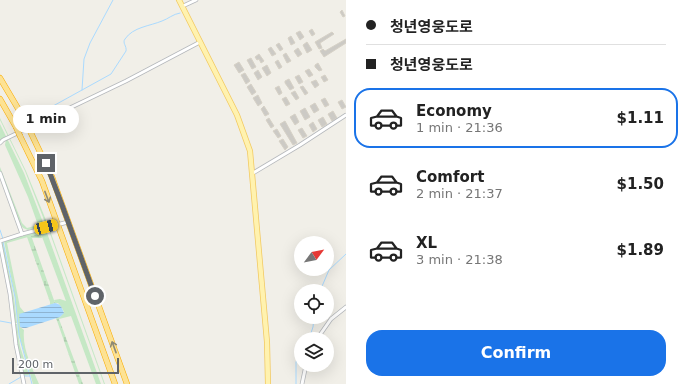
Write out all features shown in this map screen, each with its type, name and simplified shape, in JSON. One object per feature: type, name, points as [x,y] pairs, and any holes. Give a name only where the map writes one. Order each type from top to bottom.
[{"type":"highway","points":[[0,78],[26,122],[52,177],[127,384]]},
{"type":"highway","points":[[0,99],[16,127],[42,181],[116,384]]},
{"type":"main road","points":[[179,0],[226,92],[246,136],[250,151],[267,342],[268,384]]},
{"type":"street","points":[[183,6],[196,0]]},
{"type":"street","points":[[0,143],[3,140],[126,81],[200,42]]},
{"type":"street","points":[[253,173],[346,115]]},
{"type":"street","points":[[0,173],[22,234]]},
{"type":"street","points":[[24,384],[16,346],[10,294],[1,241],[68,222]]},
{"type":"street","points":[[321,332],[331,319],[346,307]]},
{"type":"street","points":[[302,384],[305,372]]},
{"type":"green space","points":[[0,118],[26,171],[48,225],[46,225],[25,171]]},
{"type":"green space","points":[[0,124],[24,173],[44,225],[42,226],[28,230],[23,228],[20,224],[0,171],[0,167],[22,223],[27,228],[38,225],[28,197],[5,145],[6,139],[0,141]]},
{"type":"green space","points":[[48,228],[52,236],[105,384],[104,384]]},
{"type":"green space","points":[[46,230],[101,384],[96,384],[71,316],[59,319],[64,312],[54,300],[60,299],[66,301],[41,234],[42,233],[7,243],[20,307],[25,313],[20,315],[20,327],[24,330],[26,351],[39,384],[33,384],[19,335],[15,297],[4,241]]},
{"type":"green space","points":[[43,233],[41,234],[42,238],[32,238],[55,303],[50,305],[27,237]]},
{"type":"green space","points":[[3,241],[14,298],[17,323],[15,323],[9,280],[1,243]]},
{"type":"green space","points":[[60,317],[59,319],[83,384],[79,384],[56,318]]},
{"type":"green space","points":[[15,324],[17,324],[20,346],[29,375],[23,376]]},
{"type":"water","points":[[55,303],[60,305],[64,313],[60,317],[26,328],[20,327],[19,314]]},
{"type":"building","points":[[342,10],[345,16],[343,17],[340,12]]},
{"type":"building","points":[[312,29],[315,34],[312,36],[309,31]]},
{"type":"building","points":[[300,31],[304,37],[300,40],[296,33]]},
{"type":"building","points":[[332,32],[334,34],[320,43],[322,48],[319,49],[315,42]]},
{"type":"building","points":[[291,36],[295,43],[291,45],[288,38]]},
{"type":"building","points":[[346,39],[346,43],[324,57],[320,51],[323,49],[325,51]]},
{"type":"building","points":[[307,42],[312,50],[307,53],[303,45]]},
{"type":"building","points":[[279,43],[283,49],[280,51],[276,45]]},
{"type":"building","points":[[271,47],[276,54],[272,56],[268,49]]},
{"type":"building","points":[[298,48],[302,54],[298,57],[294,51]]},
{"type":"building","points":[[286,53],[291,61],[287,63],[283,55]]},
{"type":"building","points":[[259,54],[264,61],[261,63],[259,59],[257,60],[255,57]]},
{"type":"building","points":[[251,58],[256,67],[252,69],[247,60]]},
{"type":"building","points":[[278,60],[282,67],[279,69],[275,62]]},
{"type":"building","points":[[239,62],[244,70],[239,73],[234,65]]},
{"type":"building","points":[[318,63],[322,70],[319,71],[315,67]]},
{"type":"building","points":[[267,65],[271,73],[267,76],[262,68]]},
{"type":"building","points":[[309,69],[313,75],[309,77],[305,71]]},
{"type":"building","points":[[258,70],[262,77],[258,80],[254,73]]},
{"type":"building","points":[[245,73],[250,81],[246,84],[241,75]]},
{"type":"building","points":[[299,75],[303,82],[299,84],[295,77]]},
{"type":"building","points":[[325,75],[328,80],[324,82],[321,77]]},
{"type":"building","points":[[289,79],[294,88],[290,90],[285,83],[285,81]]},
{"type":"building","points":[[316,80],[319,85],[315,88],[311,82]]},
{"type":"building","points":[[251,84],[256,92],[252,95],[247,87]]},
{"type":"building","points":[[279,86],[282,93],[279,95],[275,88]]},
{"type":"building","points":[[303,86],[308,93],[305,95],[300,87]]},
{"type":"building","points":[[295,91],[299,98],[296,100],[291,93]]},
{"type":"building","points":[[258,95],[262,103],[258,106],[253,98]]},
{"type":"building","points":[[286,97],[290,104],[286,106],[282,99]]},
{"type":"building","points":[[325,98],[329,105],[325,107],[321,100]]},
{"type":"building","points":[[342,100],[346,107],[342,109],[338,102]]},
{"type":"building","points":[[315,103],[319,110],[314,113],[310,106]]},
{"type":"building","points":[[264,106],[269,114],[265,116],[261,109]]},
{"type":"building","points":[[305,108],[310,117],[305,120],[300,111]]},
{"type":"building","points":[[333,111],[337,118],[332,121],[328,114]]},
{"type":"building","points":[[295,114],[299,122],[295,125],[290,117]]},
{"type":"building","points":[[323,117],[327,124],[322,127],[318,120]]},
{"type":"building","points":[[269,118],[274,126],[271,128],[266,120]]},
{"type":"building","points":[[285,121],[297,143],[293,145],[280,124]]},
{"type":"building","points":[[313,122],[317,129],[313,132],[309,125]]},
{"type":"building","points":[[302,128],[307,136],[303,138],[298,130]]},
{"type":"building","points":[[277,129],[281,136],[278,138],[273,131]]},
{"type":"building","points":[[283,139],[288,147],[285,150],[279,141]]},
{"type":"waterway","points":[[82,90],[84,59],[90,43],[113,0]]},
{"type":"waterway","points":[[38,113],[111,74],[126,51],[124,40],[132,32],[180,13]]},
{"type":"waterway","points":[[0,230],[3,239]]},
{"type":"waterway","points":[[3,242],[15,297],[19,335],[32,384]]},
{"type":"waterway","points":[[323,284],[329,270],[346,254]]},
{"type":"waterway","points":[[0,321],[11,323]]},
{"type":"waterway","points":[[311,332],[313,324]]},
{"type":"waterway","points":[[296,372],[296,384]]},
{"type":"waterway","points":[[24,376],[30,376]]},
{"type":"waterway","points":[[9,384],[21,377]]},
{"type":"route","points":[[46,163],[95,296]]}]
